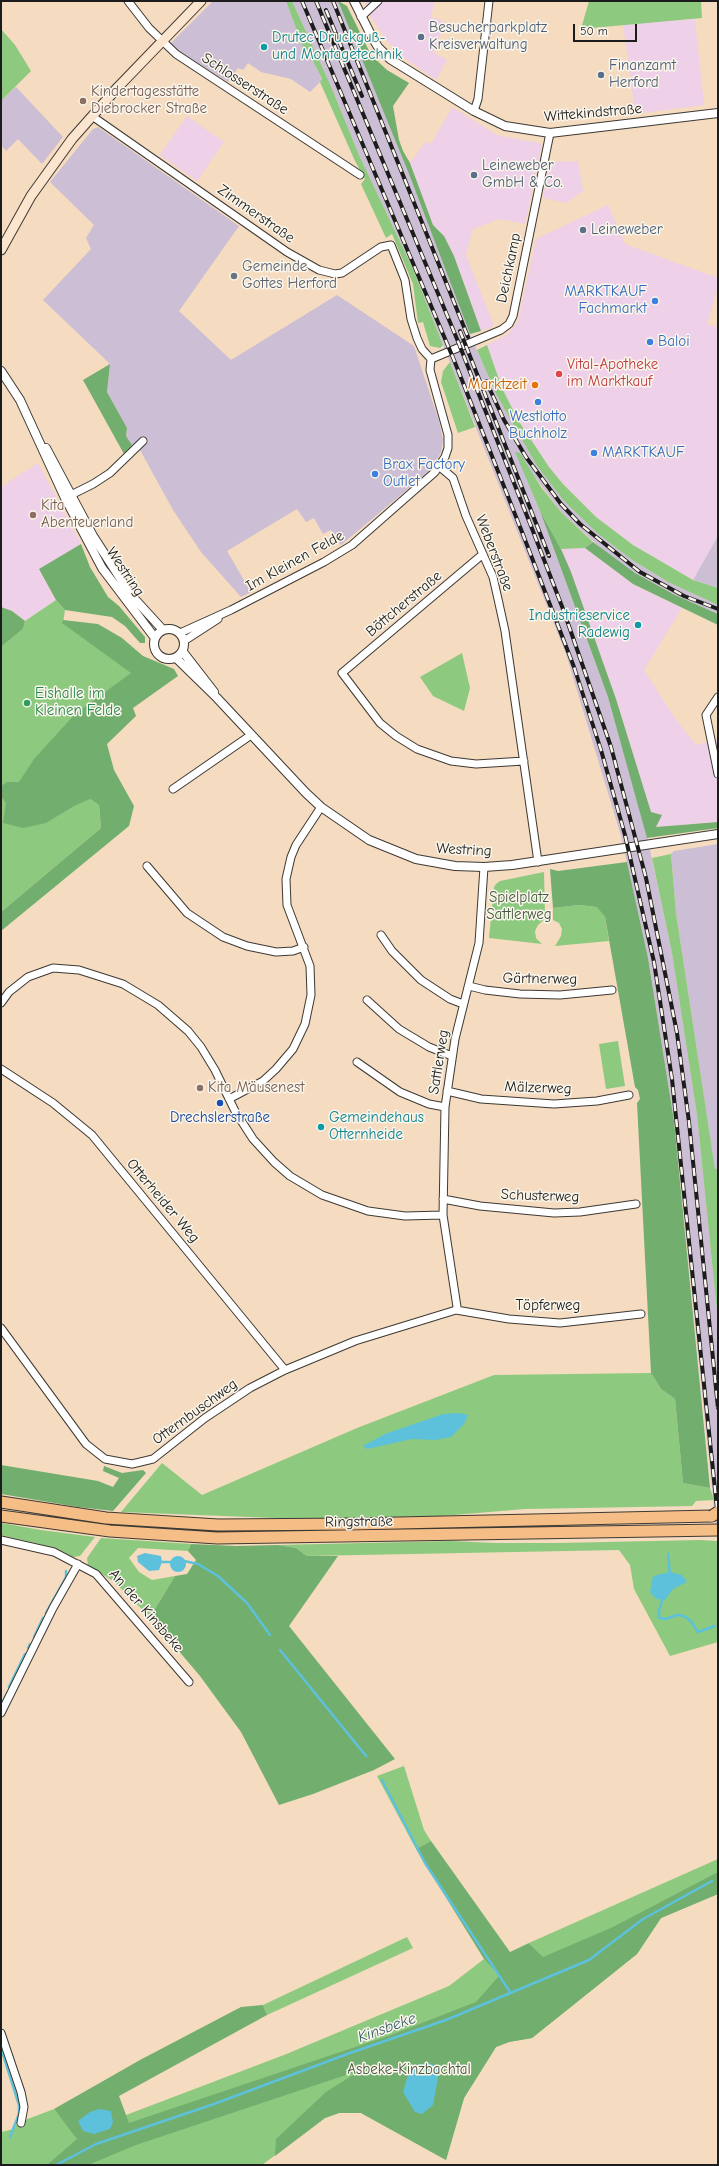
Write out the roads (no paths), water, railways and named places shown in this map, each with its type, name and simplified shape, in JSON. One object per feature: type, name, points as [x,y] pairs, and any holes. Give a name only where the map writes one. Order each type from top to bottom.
[{"type":"highway","name":"Ringstraße","points":[[1,1502],[106,1518],[166,1523],[270,1525],[716,1515]]},
{"type":"highway","name":"Ringstraße","points":[[1,1516],[110,1532],[165,1536],[269,1539],[716,1530]]},
{"type":"main road","points":[[1,250],[42,178],[92,116],[202,1]]},
{"type":"street","name":"Schlosserstraße","points":[[128,1],[162,43],[176,54],[360,175]]},
{"type":"street","name":"Wittekindstraße","points":[[354,1],[378,47],[390,59],[474,111],[511,128],[550,133],[578,131],[718,112]]},
{"type":"street","points":[[361,17],[378,1]]},
{"type":"street","points":[[474,111],[478,99],[489,1]]},
{"type":"street","name":"Zimmerstraße","points":[[92,116],[287,252],[319,270],[335,274],[342,273],[381,247],[391,245],[405,280],[411,319],[417,338],[422,349],[431,359]]},
{"type":"street","name":"Deichkamp","points":[[431,359],[501,330],[509,324],[513,316],[550,133]]},
{"type":"street","points":[[431,359],[430,370],[448,436],[448,448],[440,467]]},
{"type":"street","name":"Westring","points":[[1,371],[20,400],[108,576],[155,638]]},
{"type":"street","points":[[68,496],[110,473],[143,441]]},
{"type":"street","name":"Weberstraße","points":[[440,467],[453,478],[466,516],[493,577],[505,631],[538,862]]},
{"type":"street","name":"Im Kleinen Felde","points":[[180,632],[231,610],[324,562],[352,545],[440,467]]},
{"type":"street","name":"Westring","points":[[68,496],[131,595],[163,630]]},
{"type":"street","name":"Böttcherstraße","points":[[483,554],[342,673],[380,723],[396,736],[417,749],[452,761],[476,764],[524,761]]},
{"type":"street","name":"Im Kleinen Felde","points":[[184,641],[231,610]]},
{"type":"street","points":[[169,629],[180,632],[184,641],[183,652],[176,658],[165,659],[160,656],[154,645],[155,638],[163,630],[169,629]]},
{"type":"street","name":"Westring","points":[[183,652],[209,683],[218,698]]},
{"type":"street","name":"Westring","points":[[176,658],[218,698],[252,736],[321,807],[359,834],[402,854],[433,863],[484,867],[538,862],[718,834]]},
{"type":"street","points":[[718,697],[706,715],[718,774]]},
{"type":"street","points":[[173,790],[252,736]]},
{"type":"street","points":[[229,1099],[263,1081],[276,1069],[289,1054],[299,1038],[310,1008],[312,982],[310,966],[287,905],[286,879],[291,857],[296,845],[321,807]]},
{"type":"street","points":[[147,866],[187,913],[223,937],[248,946],[276,952],[293,951],[304,947]]},
{"type":"street","name":"Sattlerweg","points":[[456,1310],[457,1307],[443,1215],[445,1107],[452,1056],[463,1004],[469,986],[479,943],[484,867]]},
{"type":"street","points":[[381,935],[392,951],[421,980],[450,999],[463,1004]]},
{"type":"street","points":[[1,1003],[9,992],[28,977],[53,968],[79,970],[123,984],[158,1004],[188,1032],[204,1052],[242,1124],[263,1151],[290,1176],[322,1195],[350,1206],[388,1215],[443,1215]]},
{"type":"street","name":"Gärtnerweg","points":[[469,986],[485,990],[520,994],[560,995],[612,990]]},
{"type":"street","points":[[367,1000],[389,1021],[412,1038],[452,1056]]},
{"type":"street","points":[[358,1062],[400,1092],[429,1104],[445,1107]]},
{"type":"street","name":"Otterheider Weg","points":[[1,1069],[53,1103],[92,1135],[285,1370]]},
{"type":"street","name":"Mälzerweg","points":[[447,1091],[481,1099],[554,1104],[597,1101],[630,1095]]},
{"type":"street","name":"Schusterweg","points":[[443,1198],[480,1206],[547,1213],[580,1212],[636,1204]]},
{"type":"street","name":"Otternbuschweg","points":[[1,1328],[86,1444],[105,1459],[123,1464],[132,1464],[153,1459],[210,1414],[250,1388],[285,1370],[354,1340],[456,1310]]},
{"type":"street","name":"Töpferweg","points":[[456,1310],[509,1320],[560,1323],[641,1314]]},
{"type":"street","name":"An der Kinsbeke","points":[[1,1540],[54,1552],[96,1574],[109,1586],[189,1682]]},
{"type":"street","points":[[1,1713],[53,1608],[78,1564]]},
{"type":"street","points":[[1,2033],[21,2092],[24,2107],[21,2123]]},
{"type":"water","points":[[459,1413],[468,1415],[464,1424],[451,1437],[435,1440],[412,1439],[367,1449],[363,1446],[385,1434],[443,1414]]},
{"type":"water","points":[[145,1553],[161,1556],[162,1562],[159,1570],[149,1571],[138,1562],[137,1556]]},
{"type":"water","points":[[175,1556],[181,1556],[186,1561],[184,1570],[181,1572],[175,1572],[170,1567],[170,1561]]},
{"type":"water","points":[[670,1572],[682,1575],[687,1582],[673,1589],[665,1600],[656,1599],[650,1592],[653,1576]]},
{"type":"water","points":[[428,2063],[440,2067],[433,2105],[422,2114],[415,2112],[403,2092],[407,2078],[417,2065]]},
{"type":"water","points":[[99,2109],[111,2111],[113,2122],[110,2129],[94,2134],[83,2131],[78,2121],[90,2112]]},
{"type":"waterway","points":[[668,1554],[670,1575]]},
{"type":"waterway","points":[[184,1561],[198,1564],[218,1576],[247,1603],[270,1635]]},
{"type":"waterway","points":[[162,1562],[173,1562]]},
{"type":"waterway","points":[[46,1613],[66,1577],[66,1571]]},
{"type":"waterway","points":[[663,1597],[659,1611],[659,1618],[666,1619],[677,1615],[684,1616],[691,1621],[698,1632],[715,1626]]},
{"type":"waterway","points":[[34,1637],[43,1618]]},
{"type":"waterway","points":[[28,1648],[30,1644]]},
{"type":"waterway","points":[[280,1650],[366,1756]]},
{"type":"waterway","points":[[9,1687],[25,1654]]},
{"type":"waterway","points":[[1,1705],[7,1693]]},
{"type":"waterway","points":[[382,1780],[425,1863],[510,1992]]},
{"type":"waterway","name":"Kinsbeke","points":[[56,2165],[96,2144],[214,2104],[350,2053],[446,2020],[589,1960],[643,1919],[712,1881]]},
{"type":"waterway","points":[[1,2048],[19,2105],[19,2114],[10,2137]]},
{"type":"railway","points":[[302,1],[454,360],[522,532],[574,667],[601,750],[625,835],[654,962],[672,1079],[718,1518]]},
{"type":"railway","points":[[316,1],[457,339],[531,526],[563,609],[611,747],[646,878],[677,1033],[689,1122],[718,1408]]},
{"type":"railway","points":[[333,1],[468,337]]},
{"type":"railway","points":[[326,10],[362,96]]},
{"type":"railway","points":[[460,331],[549,556]]},
{"type":"railway","points":[[486,381],[504,420],[526,457],[561,504],[580,524],[640,572],[684,596],[718,609]]},
{"type":"place","name":"Besucherparkplatz Kreisverwaltung","points":[[421,37]]},
{"type":"place","name":"Drutec Druckguß- und Montagetechnik","points":[[264,47]]},
{"type":"place","name":"Finanzamt Herford","points":[[601,75]]},
{"type":"place","name":"Kindertagesstätte Diebrocker Straße","points":[[83,101]]},
{"type":"place","name":"Leineweber GmbH & Co.","points":[[474,175]]},
{"type":"place","name":"Leineweber","points":[[583,230]]},
{"type":"place","name":"Gemeinde Gottes Herford","points":[[234,276]]},
{"type":"place","name":"MARKTKAUF Fachmarkt","points":[[655,301]]},
{"type":"place","name":"Baloi","points":[[650,342]]},
{"type":"place","name":"Vital-Apotheke im Marktkauf","points":[[559,374]]},
{"type":"place","name":"Marktzeit","points":[[535,385]]},
{"type":"place","name":"Westlotto Buchholz","points":[[538,402]]},
{"type":"place","name":"MARKTKAUF","points":[[594,453]]},
{"type":"place","name":"Brax Factory Outlet","points":[[375,474]]},
{"type":"place","name":"Kita Abenteuerland","points":[[33,515]]},
{"type":"place","name":"Industrieservice Radewig","points":[[638,625]]},
{"type":"place","name":"Eishalle im Kleinen Felde","points":[[27,703]]},
{"type":"place","name":"Kita Mäusenest","points":[[200,1088]]},
{"type":"place","name":"Drechslerstraße","points":[[220,1103]]},
{"type":"place","name":"Gemeindehaus Otternheide","points":[[321,1127]]},
{"type":"park label","name":"Spielplatz Sattlerweg","points":[[519,906]]},
{"type":"park label","name":"Asbeke-Kinzbachtal","points":[[409,2070]]}]
